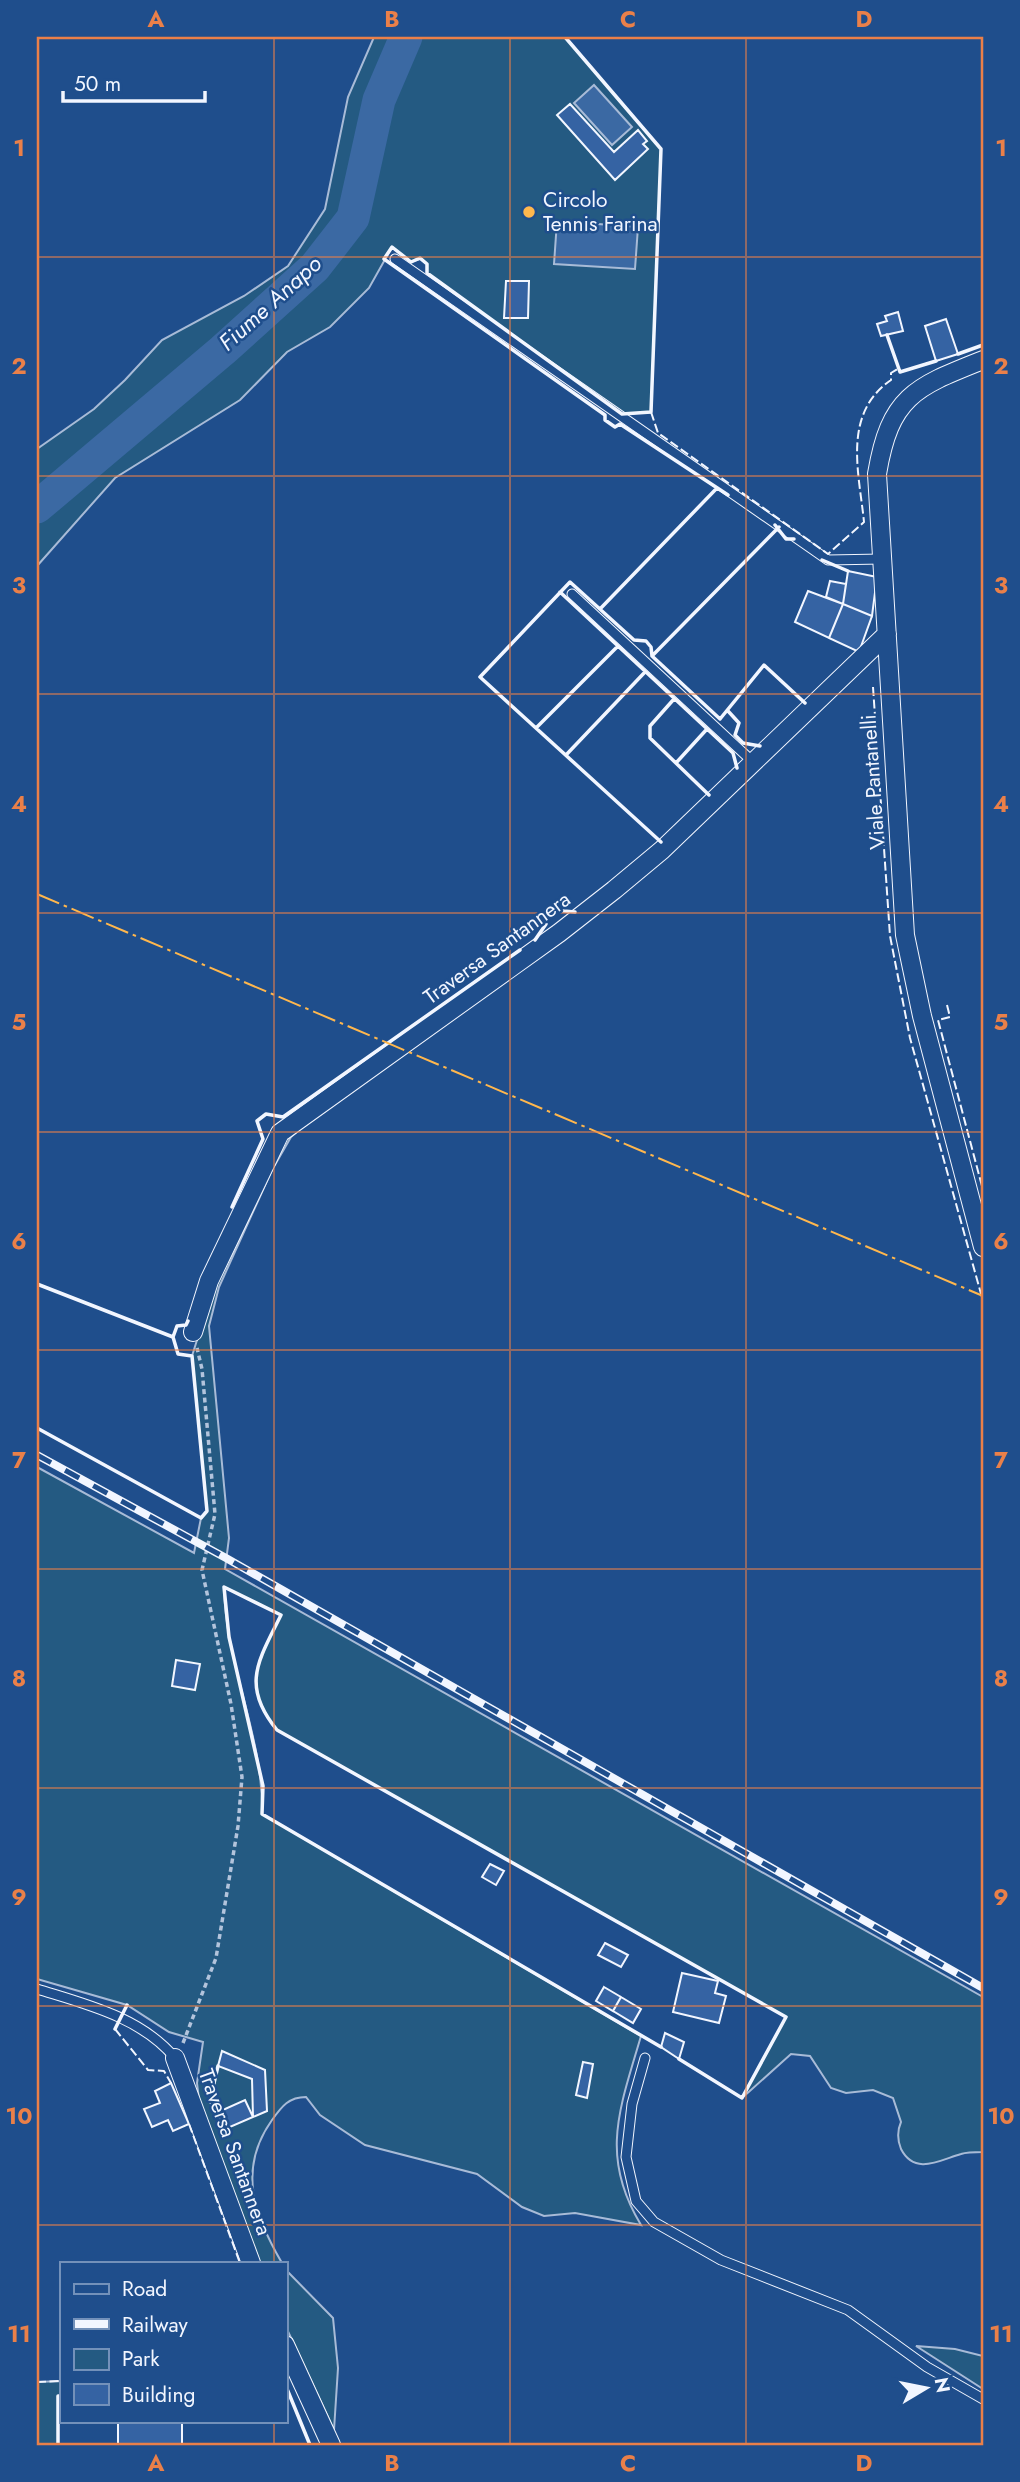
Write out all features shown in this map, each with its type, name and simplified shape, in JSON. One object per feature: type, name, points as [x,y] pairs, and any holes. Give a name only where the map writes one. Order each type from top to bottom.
[{"type":"street","name":"Viale Pantanelli","points":[[983,360],[927,383],[910,396],[889,425],[877,474],[905,935],[922,1016],[983,1247]]},
{"type":"street","name":"Traversa Santannera","points":[[193,1332],[209,1281],[279,1133],[559,933],[662,850],[887,634]]},
{"type":"street","name":"Traversa Santannera","points":[[175,2058],[251,2262]]},
{"type":"street","points":[[287,2349],[331,2445]]},
{"type":"lane","points":[[396,259],[828,560],[882,559]]},
{"type":"lane","points":[[572,594],[752,761]]},
{"type":"lane","points":[[37,1989],[121,2018],[161,2041],[175,2058]]},
{"type":"lane","points":[[645,2058],[632,2104],[626,2157],[636,2201],[648,2217],[721,2260],[848,2310],[927,2367],[983,2399]]},
{"type":"path","points":[[175,2058],[190,2028],[216,1958],[238,1826],[242,1777],[231,1704],[202,1570],[215,1514],[202,1368],[193,1332]]},
{"type":"green space","points":[[374,37],[565,37],[661,149],[651,412],[622,414],[427,273],[427,264],[420,259],[411,262],[392,247],[369,288],[330,327],[287,352],[240,400],[115,478],[37,566],[37,449],[94,409],[162,340],[244,296],[288,266],[325,209],[348,97]]},
{"type":"green space","points":[[320,1111],[291,1137],[272,1170],[219,1287],[209,1326],[229,1538],[225,1569],[983,1997],[983,2152],[963,2153],[928,2164],[913,2162],[901,2149],[898,2135],[901,2122],[893,2098],[873,2090],[846,2093],[831,2088],[810,2056],[791,2054],[742,2098],[786,2017],[277,1730],[266,1714],[256,1686],[260,1659],[281,1615],[224,1587],[231,1644],[257,1757],[262,1814],[641,2036],[621,2109],[617,2154],[620,2176],[628,2200],[641,2225],[575,2213],[544,2216],[522,2207],[477,2174],[365,2145],[320,2115],[306,2097],[300,2097],[286,2103],[276,2115],[261,2138],[255,2156],[252,2174],[257,2210],[281,2262],[260,2262],[199,2100],[197,2083],[203,2042],[169,2032],[127,2005],[37,1979],[37,1467],[194,1553],[201,1518],[207,1511],[192,1356],[213,1289],[283,1139]]},
{"type":"green space","points":[[287,2271],[333,2318],[338,2368],[334,2430],[287,2329]]},
{"type":"green space","points":[[916,2346],[955,2349],[983,2356],[983,2389]]},
{"type":"green space","points":[[60,2381],[58,2445],[37,2445],[37,2382]]},
{"type":"shaded area","points":[[594,85],[632,127],[612,145],[574,103]]},
{"type":"shaded area","points":[[557,221],[638,227],[635,269],[554,264]]},
{"type":"building","points":[[570,104],[614,152],[638,130],[647,141],[643,144],[648,149],[615,180],[557,115]]},
{"type":"building","points":[[506,281],[529,281],[528,318],[504,318]]},
{"type":"building","points":[[898,312],[903,331],[881,336],[877,324],[887,321],[885,316]]},
{"type":"building","points":[[946,319],[958,354],[936,361],[925,326]]},
{"type":"building","points":[[848,571],[877,577],[872,616],[843,604]]},
{"type":"building","points":[[830,581],[846,584],[843,604],[826,597]]},
{"type":"building","points":[[808,591],[843,604],[829,638],[795,622]]},
{"type":"building","points":[[843,604],[872,616],[859,652],[829,638]]},
{"type":"building","points":[[176,1660],[200,1664],[195,1690],[172,1686]]},
{"type":"building","points":[[490,1864],[504,1871],[496,1885],[482,1877]]},
{"type":"building","points":[[605,1943],[628,1955],[621,1967],[598,1955]]},
{"type":"building","points":[[682,1973],[718,1981],[715,1993],[726,1996],[719,2023],[673,2012]]},
{"type":"building","points":[[604,1987],[621,1997],[613,2011],[596,2001]]},
{"type":"building","points":[[621,1997],[641,2009],[633,2023],[613,2011]]},
{"type":"building","points":[[665,2033],[684,2042],[679,2059],[661,2047]]},
{"type":"building","points":[[222,2051],[265,2070],[267,2111],[253,2117],[252,2079],[218,2066]]},
{"type":"building","points":[[583,2062],[593,2064],[587,2098],[576,2095]]},
{"type":"building","points":[[171,2083],[189,2124],[173,2131],[168,2120],[152,2127],[144,2109],[160,2103],[155,2091]]},
{"type":"building","points":[[245,2100],[253,2117],[223,2130],[216,2113]]},
{"type":"building","points":[[118,2422],[182,2422],[182,2445],[118,2445]]},
{"type":"waterway","name":"Fiume Anapo","points":[[37,507],[223,350],[315,267],[353,218],[379,100],[406,37]]},
{"type":"railway","points":[[37,1455],[226,1558],[983,1988]]},
{"type":"fence","points":[[651,412],[658,433],[828,554],[864,522],[857,464],[860,427],[865,410],[876,394],[891,380],[891,373],[899,368]]},
{"type":"fence","points":[[873,687],[890,936],[910,1038],[983,1301]]},
{"type":"fence","points":[[947,1005],[950,1017],[938,1020],[983,1190]]},
{"type":"fence","points":[[115,2029],[148,2070],[164,2071],[171,2083]]},
{"type":"fence","points":[[189,2124],[240,2262]]},
{"type":"fence","points":[[37,2382],[60,2381]]},
{"type":"wall","points":[[565,37],[661,149],[651,412],[622,414],[427,273],[427,264],[420,258],[411,262],[392,247],[384,259],[605,415],[605,420],[615,427],[620,424],[728,495]]},
{"type":"wall","points":[[887,335],[900,372],[936,361]]},
{"type":"wall","points":[[958,354],[983,345]]},
{"type":"wall","points":[[600,609],[717,488]]},
{"type":"wall","points":[[775,525],[786,539],[794,539]]},
{"type":"wall","points":[[652,656],[779,527]]},
{"type":"wall","points":[[822,560],[848,571]]},
{"type":"wall","points":[[661,842],[480,677],[570,582],[634,640],[646,641],[651,647],[652,656],[720,719],[764,665],[805,703]]},
{"type":"wall","points":[[560,592],[733,753],[737,768]]},
{"type":"wall","points":[[536,728],[618,646]]},
{"type":"wall","points":[[566,755],[645,672]]},
{"type":"wall","points":[[674,699],[650,726],[650,738],[709,795]]},
{"type":"wall","points":[[728,711],[739,723],[735,735],[743,743],[760,746]]},
{"type":"wall","points":[[676,763],[707,729]]},
{"type":"wall","points":[[535,940],[546,924],[543,917],[552,910],[575,912]]},
{"type":"wall","points":[[232,1207],[263,1139],[257,1121],[266,1114],[283,1117],[520,950]]},
{"type":"wall","points":[[37,1284],[173,1337],[178,1354],[192,1356],[207,1511],[201,1518],[37,1428]]},
{"type":"wall","points":[[173,1337],[177,1326],[186,1325],[188,1321]]},
{"type":"wall","points":[[661,2047],[262,1814],[263,1786],[229,1637],[224,1587],[281,1615],[260,1659],[256,1686],[266,1714],[277,1730],[786,2017],[742,2098],[679,2059]]},
{"type":"wall","points":[[115,2029],[127,2005]]},
{"type":"wall","points":[[216,2113],[210,2100],[218,2066]]},
{"type":"wall","points":[[287,2389],[310,2445]]},
{"type":"wall","points":[[58,2445],[60,2396]]},
{"type":"power","points":[[37,894],[983,1296]]},
{"type":"place","name":"Circolo Tennis Farina","points":[[529,212]]}]
